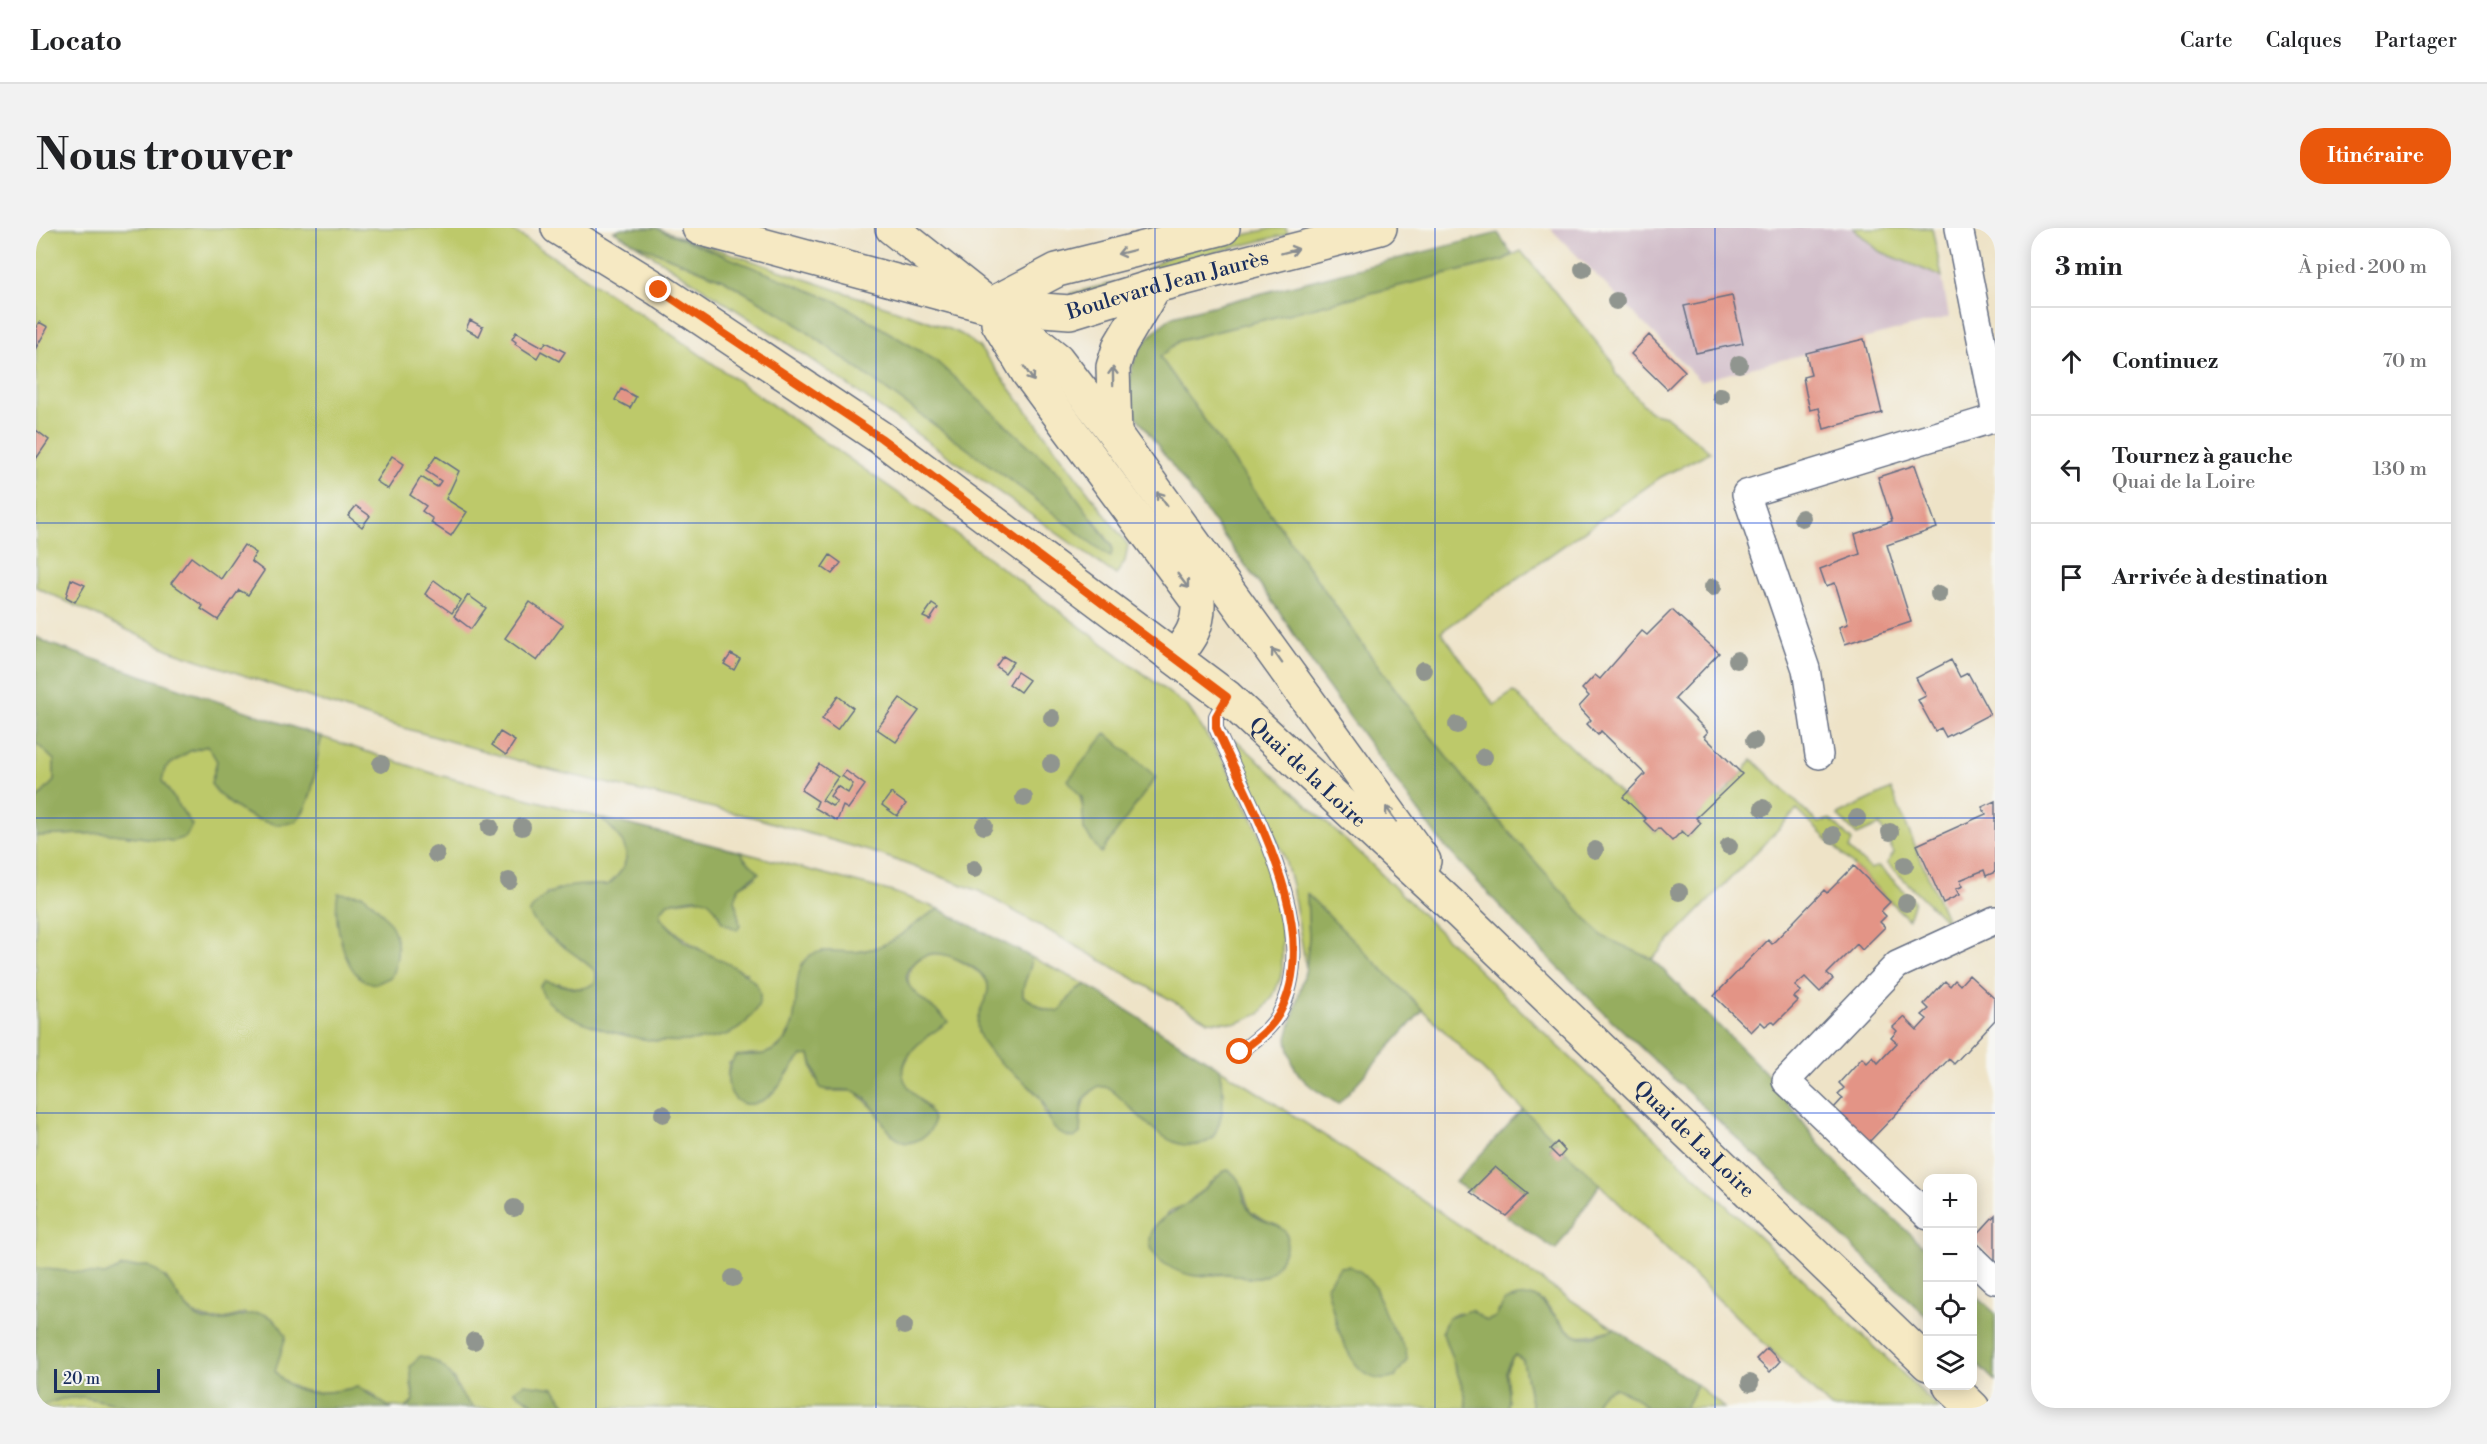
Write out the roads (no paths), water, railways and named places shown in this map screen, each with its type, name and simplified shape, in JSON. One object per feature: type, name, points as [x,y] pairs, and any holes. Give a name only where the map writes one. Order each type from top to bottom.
[{"type":"main road","name":"Quai de la Loire","points":[[558,228],[659,290],[881,438],[1176,656],[1227,697],[1461,914]]},
{"type":"main road","name":"Boulevard Jean Jaurès","points":[[699,228],[988,306],[1070,312],[1155,286],[1380,228]]},
{"type":"main road","points":[[892,228],[1056,359],[1115,434],[1350,756],[1461,914]]},
{"type":"main road","name":"Boulevard Jean Jaurès","points":[[988,306],[1057,270],[1223,228]]},
{"type":"main road","points":[[1115,434],[1113,367],[1120,345],[1155,286]]},
{"type":"main road","points":[[988,306],[1028,373],[1198,602],[1199,619],[1193,634],[1176,656]]},
{"type":"main road","name":"Quai de La Loire","points":[[1461,914],[1923,1359]]},
{"type":"main road","points":[[1954,1390],[1973,1408]]},
{"type":"street","points":[[1959,228],[1995,409]]},
{"type":"street","points":[[1819,755],[1806,669],[1746,494],[1995,418]]},
{"type":"street","points":[[1923,1211],[1786,1081],[1897,964],[1995,920]]},
{"type":"street","points":[[1977,1263],[1995,1280]]},
{"type":"lane","points":[[1227,697],[1216,716],[1216,728],[1284,880],[1290,913],[1293,968],[1288,995],[1278,1015],[1261,1036],[1240,1052]]}]
